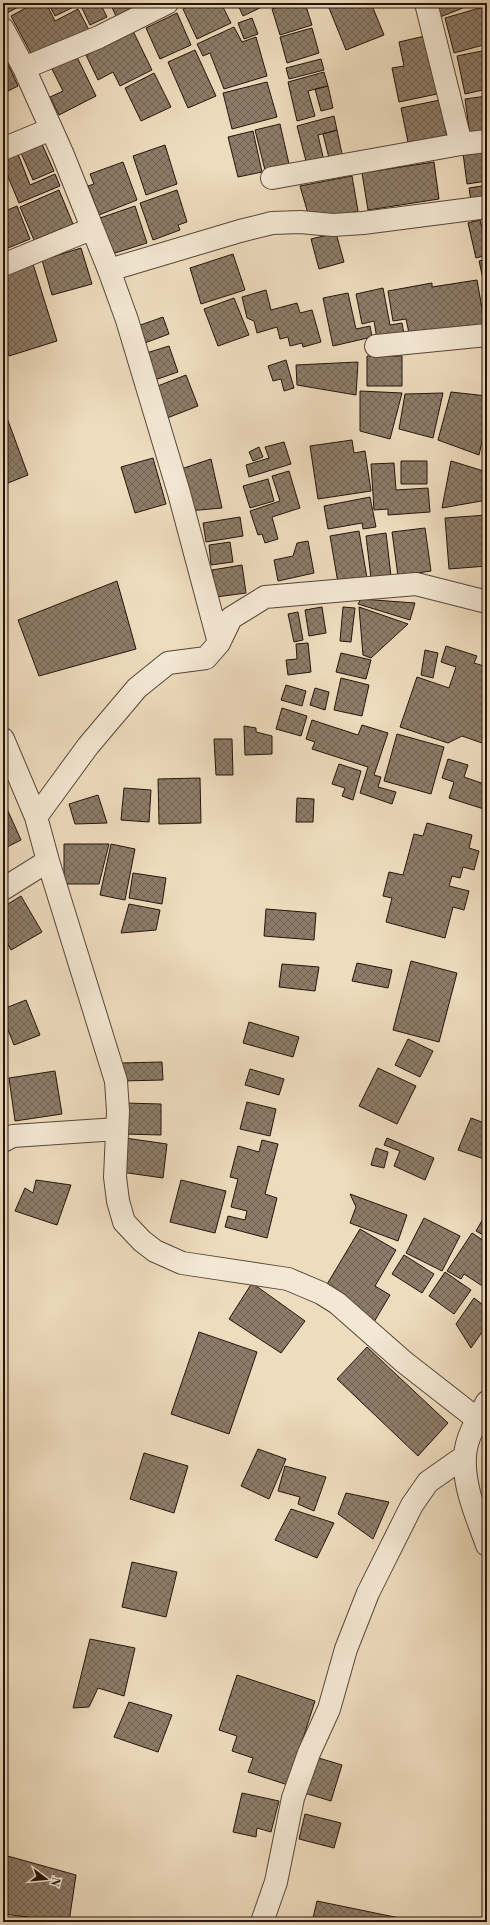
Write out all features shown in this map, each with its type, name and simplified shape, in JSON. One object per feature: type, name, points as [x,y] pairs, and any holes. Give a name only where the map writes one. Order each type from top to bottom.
[{"type":"street","points":[[24,68],[100,36],[168,3]]},
{"type":"street","points":[[426,3],[461,144]]},
{"type":"street","points":[[4,34],[24,68],[51,129],[109,270],[126,320],[179,493],[219,643]]},
{"type":"street","points":[[3,149],[51,129]]},
{"type":"street","points":[[272,178],[461,144],[487,141]]},
{"type":"street","points":[[109,270],[272,223],[300,222],[333,225],[363,223],[487,207]]},
{"type":"street","points":[[3,265],[92,229]]},
{"type":"street","points":[[376,346],[487,335]]},
{"type":"street","points":[[36,817],[88,746],[137,688],[168,663],[206,658],[219,643],[231,618],[265,597],[416,584],[487,602]]},
{"type":"street","points":[[3,739],[36,817],[48,861],[116,1081],[117,1129],[115,1177],[118,1201],[124,1222],[142,1241],[155,1251],[182,1263],[288,1279],[321,1292],[337,1303],[404,1362],[482,1411],[465,1456],[468,1487],[487,1545]]},
{"type":"street","points":[[3,889],[48,861]]},
{"type":"street","points":[[3,1141],[13,1136],[117,1129]]},
{"type":"street","points":[[262,1922],[276,1882],[293,1798],[309,1752],[329,1709],[346,1649],[368,1592],[412,1505],[428,1482],[465,1456]]},
{"type":"building","points":[[3,3],[26,3],[7,13]]},
{"type":"building","points":[[35,3],[46,3],[55,21],[78,9],[89,30],[34,59],[11,16]]},
{"type":"building","points":[[48,3],[100,3],[107,17],[90,25],[80,4],[55,16]]},
{"type":"building","points":[[110,3],[144,3],[116,16]]},
{"type":"building","points":[[196,3],[221,3],[231,23],[197,39],[183,9]]},
{"type":"building","points":[[237,3],[265,3],[266,5],[243,16]]},
{"type":"building","points":[[292,3],[305,3],[312,25],[280,35],[272,9]]},
{"type":"building","points":[[327,3],[371,3],[384,35],[346,50]]},
{"type":"building","points":[[435,3],[461,3],[463,8],[440,17]]},
{"type":"building","points":[[483,7],[487,21],[487,44],[454,53],[445,18]]},
{"type":"building","points":[[177,13],[191,45],[160,59],[146,28]]},
{"type":"building","points":[[252,18],[258,34],[244,39],[238,23]]},
{"type":"building","points":[[234,27],[242,42],[256,37],[267,76],[224,89],[210,53],[203,56],[197,44]]},
{"type":"building","points":[[312,28],[319,53],[287,63],[280,37]]},
{"type":"building","points":[[133,31],[152,70],[120,86],[113,72],[98,80],[86,55]]},
{"type":"building","points":[[425,36],[437,94],[399,102],[392,68],[404,66],[399,42]]},
{"type":"building","points":[[195,50],[216,96],[188,108],[168,62]]},
{"type":"building","points":[[487,50],[487,89],[465,94],[457,56]]},
{"type":"building","points":[[3,53],[18,86],[6,92],[3,86]]},
{"type":"building","points":[[76,55],[96,96],[59,115],[50,97],[63,91],[51,67]]},
{"type":"building","points":[[321,59],[324,70],[289,79],[286,68]]},
{"type":"building","points":[[324,72],[328,86],[308,91],[315,116],[297,121],[288,82]]},
{"type":"building","points":[[154,73],[171,107],[141,121],[125,88]]},
{"type":"building","points":[[267,82],[277,117],[232,129],[223,93]]},
{"type":"building","points":[[328,86],[333,108],[321,111],[315,89]]},
{"type":"building","points":[[487,96],[487,134],[470,136],[465,99]]},
{"type":"building","points":[[440,100],[447,138],[409,147],[401,108]]},
{"type":"building","points":[[334,116],[337,130],[318,135],[324,161],[307,165],[297,126]]},
{"type":"building","points":[[280,124],[289,164],[265,170],[255,130]]},
{"type":"building","points":[[337,130],[342,154],[329,158],[323,134]]},
{"type":"building","points":[[253,131],[262,172],[238,177],[228,137]]},
{"type":"building","points":[[42,144],[54,171],[33,180],[21,153]]},
{"type":"building","points":[[165,145],[177,184],[146,195],[133,156]]},
{"type":"building","points":[[487,150],[487,181],[467,184],[463,153]]},
{"type":"building","points":[[18,154],[30,185],[55,174],[60,186],[19,203],[3,165],[3,160]]},
{"type":"building","points":[[123,162],[137,200],[99,215],[88,186],[94,184],[90,174]]},
{"type":"building","points":[[434,162],[439,199],[368,210],[362,173]]},
{"type":"building","points":[[352,176],[358,211],[332,217],[309,217],[300,186]]},
{"type":"building","points":[[482,186],[484,199],[471,201],[469,188]]},
{"type":"building","points":[[59,190],[73,224],[34,240],[20,207]]},
{"type":"building","points":[[177,190],[187,222],[178,225],[180,230],[153,240],[140,203]]},
{"type":"building","points":[[17,206],[30,239],[3,250],[3,212]]},
{"type":"building","points":[[135,206],[147,243],[112,254],[100,218]]},
{"type":"building","points":[[480,220],[483,232],[487,231],[487,255],[476,258],[468,223]]},
{"type":"building","points":[[336,233],[344,262],[319,269],[311,239]]},
{"type":"building","points":[[81,248],[92,284],[52,295],[42,260]]},
{"type":"building","points":[[233,254],[245,290],[201,304],[190,268]]},
{"type":"building","points":[[487,259],[487,288],[485,288],[479,261]]},
{"type":"building","points":[[33,264],[57,341],[9,356],[3,338],[3,274]]},
{"type":"building","points":[[477,280],[485,325],[410,338],[406,319],[393,321],[388,291],[432,283],[432,287]]},
{"type":"building","points":[[383,288],[390,325],[402,323],[404,334],[377,339],[374,321],[362,324],[356,294]]},
{"type":"building","points":[[266,290],[271,310],[297,303],[300,313],[312,310],[321,342],[303,347],[302,343],[290,346],[288,337],[280,339],[277,327],[257,333],[254,321],[247,318],[242,297]]},
{"type":"building","points":[[348,293],[356,329],[370,326],[372,337],[333,346],[323,298]]},
{"type":"building","points":[[234,298],[249,335],[218,346],[204,309]]},
{"type":"building","points":[[163,317],[169,334],[142,344],[135,327]]},
{"type":"building","points":[[169,346],[178,372],[149,382],[140,355]]},
{"type":"building","points":[[367,356],[402,356],[402,386],[367,386]]},
{"type":"building","points":[[286,360],[294,388],[284,391],[281,379],[273,381],[268,366]]},
{"type":"building","points":[[358,362],[356,395],[297,385],[296,365]]},
{"type":"building","points":[[186,375],[198,406],[162,420],[150,389]]},
{"type":"building","points":[[360,391],[402,393],[390,439],[360,431]]},
{"type":"building","points":[[451,392],[487,396],[487,418],[479,455],[438,440]]},
{"type":"building","points":[[443,393],[433,438],[399,429],[405,394]]},
{"type":"building","points":[[3,407],[28,475],[3,485]]},
{"type":"building","points":[[487,433],[487,454],[482,453]]},
{"type":"building","points":[[352,440],[354,453],[365,451],[371,491],[318,499],[310,446]]},
{"type":"building","points":[[284,442],[291,464],[249,477],[246,465],[269,458],[265,447]]},
{"type":"building","points":[[259,447],[263,457],[253,461],[249,452]]},
{"type":"building","points":[[153,458],[166,504],[135,513],[121,467]]},
{"type":"building","points":[[211,459],[222,508],[188,511],[178,470]]},
{"type":"building","points":[[401,461],[427,461],[427,484],[401,484]]},
{"type":"building","points":[[451,461],[487,472],[487,500],[442,508]]},
{"type":"building","points":[[394,463],[396,490],[428,488],[430,512],[388,515],[388,509],[374,510],[371,464]]},
{"type":"building","points":[[289,471],[300,508],[272,517],[278,539],[265,543],[262,534],[258,535],[250,511],[280,501],[272,476]]},
{"type":"building","points":[[268,479],[274,501],[250,508],[243,486]]},
{"type":"building","points":[[370,497],[376,527],[363,529],[362,523],[328,529],[324,506]]},
{"type":"building","points":[[487,515],[487,566],[449,569],[445,518]]},
{"type":"building","points":[[240,517],[243,536],[206,542],[203,523]]},
{"type":"building","points":[[425,528],[431,571],[398,576],[392,532]]},
{"type":"building","points":[[359,531],[367,578],[338,583],[330,536]]},
{"type":"building","points":[[386,533],[391,576],[371,578],[366,536]]},
{"type":"building","points":[[308,541],[314,573],[278,581],[274,560],[293,556],[297,543]]},
{"type":"building","points":[[230,542],[233,562],[211,565],[209,545]]},
{"type":"building","points":[[242,565],[246,593],[216,597],[212,570]]},
{"type":"building","points":[[117,581],[136,649],[39,676],[18,620]]},
{"type":"building","points":[[361,599],[415,603],[410,620],[358,604]]},
{"type":"building","points":[[322,607],[326,633],[309,636],[305,610]]},
{"type":"building","points":[[343,607],[355,608],[351,642],[340,641]]},
{"type":"building","points":[[359,607],[408,624],[371,658],[363,655]]},
{"type":"building","points":[[298,612],[303,640],[294,642],[288,614]]},
{"type":"building","points":[[308,643],[311,672],[288,675],[286,660],[297,659],[296,644]]},
{"type":"building","points":[[446,646],[477,656],[474,663],[487,667],[487,743],[482,743],[462,736],[448,743],[400,727],[417,677],[449,688],[456,667],[441,662]]},
{"type":"building","points":[[425,650],[438,653],[433,678],[421,675]]},
{"type":"building","points":[[341,653],[371,660],[366,679],[336,672]]},
{"type":"building","points":[[341,678],[369,685],[362,716],[334,710]]},
{"type":"building","points":[[286,685],[306,691],[302,706],[281,700]]},
{"type":"building","points":[[315,688],[329,692],[325,710],[310,705]]},
{"type":"building","points":[[282,708],[307,716],[301,736],[276,729]]},
{"type":"building","points":[[312,720],[358,735],[362,725],[388,733],[374,775],[381,777],[378,787],[396,792],[392,804],[360,793],[368,767],[312,749],[315,742],[306,739]]},
{"type":"building","points":[[244,726],[256,728],[256,732],[272,736],[272,754],[245,755]]},
{"type":"building","points":[[397,734],[444,747],[431,794],[384,781]]},
{"type":"building","points":[[214,739],[232,739],[233,775],[216,775]]},
{"type":"building","points":[[448,759],[468,765],[464,777],[487,785],[487,810],[449,798],[454,782],[442,778]]},
{"type":"building","points":[[339,764],[361,771],[353,800],[342,796],[345,788],[332,784]]},
{"type":"building","points":[[200,778],[201,823],[159,824],[158,779]]},
{"type":"building","points":[[124,788],[151,790],[149,822],[121,820]]},
{"type":"building","points":[[98,795],[107,823],[75,824],[69,804]]},
{"type":"building","points":[[297,798],[314,799],[313,822],[296,822]]},
{"type":"building","points":[[3,800],[21,840],[3,849]]},
{"type":"building","points":[[427,823],[472,835],[469,848],[479,851],[474,870],[463,867],[460,878],[452,876],[449,886],[469,891],[464,910],[453,907],[445,938],[386,922],[392,898],[383,896],[389,872],[403,875],[414,834],[423,836]]},
{"type":"building","points":[[64,844],[109,844],[99,884],[64,884]]},
{"type":"building","points":[[111,844],[135,849],[125,900],[100,895]]},
{"type":"building","points":[[133,873],[166,878],[162,904],[129,898]]},
{"type":"building","points":[[21,896],[42,932],[11,950],[3,936],[3,907]]},
{"type":"building","points":[[129,904],[160,910],[156,930],[121,933]]},
{"type":"building","points":[[266,909],[316,913],[314,940],[264,936]]},
{"type":"building","points":[[411,961],[457,973],[439,1042],[393,1030]]},
{"type":"building","points":[[357,963],[392,970],[388,988],[352,981]]},
{"type":"building","points":[[282,964],[319,967],[315,991],[279,987]]},
{"type":"building","points":[[26,1000],[40,1035],[14,1045],[3,1017],[3,1009]]},
{"type":"building","points":[[249,1022],[299,1037],[293,1057],[243,1043]]},
{"type":"building","points":[[408,1039],[433,1051],[420,1077],[395,1065]]},
{"type":"building","points":[[162,1062],[163,1080],[122,1081],[121,1063]]},
{"type":"building","points":[[378,1068],[416,1086],[397,1124],[359,1106]]},
{"type":"building","points":[[250,1069],[284,1079],[279,1095],[245,1085]]},
{"type":"building","points":[[55,1071],[62,1114],[15,1121],[9,1078]]},
{"type":"building","points":[[247,1102],[276,1109],[270,1136],[240,1129]]},
{"type":"building","points":[[124,1103],[161,1104],[161,1135],[124,1134]]},
{"type":"building","points":[[471,1118],[487,1124],[487,1160],[458,1150]]},
{"type":"building","points":[[125,1138],[167,1144],[163,1178],[121,1172]]},
{"type":"building","points":[[387,1138],[434,1158],[425,1180],[394,1166],[400,1151],[384,1145]]},
{"type":"building","points":[[262,1140],[278,1144],[265,1194],[277,1198],[267,1238],[225,1227],[228,1216],[245,1220],[247,1211],[231,1207],[238,1179],[230,1177],[238,1146],[259,1152]]},
{"type":"building","points":[[376,1148],[388,1152],[384,1168],[371,1165]]},
{"type":"building","points":[[36,1180],[71,1185],[57,1225],[15,1211],[25,1188],[33,1193]]},
{"type":"building","points":[[181,1180],[226,1191],[215,1233],[170,1222]]},
{"type":"building","points":[[350,1194],[407,1215],[398,1241],[350,1223],[356,1207]]},
{"type":"building","points":[[487,1212],[487,1237],[476,1231]]},
{"type":"building","points":[[424,1218],[460,1236],[442,1271],[406,1253]]},
{"type":"building","points":[[360,1229],[396,1250],[375,1286],[390,1295],[374,1322],[323,1291]]},
{"type":"building","points":[[472,1233],[487,1243],[487,1289],[464,1274],[461,1279],[447,1271]]},
{"type":"building","points":[[404,1255],[434,1274],[422,1293],[392,1274]]},
{"type":"building","points":[[445,1272],[471,1290],[454,1314],[429,1296]]},
{"type":"building","points":[[252,1283],[305,1321],[281,1353],[229,1319]]},
{"type":"building","points":[[474,1298],[487,1308],[487,1325],[471,1348],[456,1324]]},
{"type":"building","points":[[199,1332],[257,1352],[229,1434],[171,1414]]},
{"type":"building","points":[[367,1347],[448,1423],[418,1456],[337,1379]]},
{"type":"building","points":[[258,1449],[286,1459],[269,1499],[241,1486]]},
{"type":"building","points":[[144,1453],[188,1466],[174,1513],[130,1499]]},
{"type":"building","points":[[285,1466],[326,1477],[314,1511],[298,1504],[300,1497],[278,1491]]},
{"type":"building","points":[[346,1493],[389,1502],[373,1539],[338,1514]]},
{"type":"building","points":[[291,1509],[334,1523],[317,1558],[275,1540]]},
{"type":"building","points":[[132,1562],[177,1572],[166,1617],[122,1607]]},
{"type":"building","points":[[90,1639],[135,1648],[124,1696],[98,1688],[89,1707],[73,1708]]},
{"type":"building","points":[[237,1675],[315,1701],[288,1785],[248,1772],[253,1758],[232,1751],[237,1736],[219,1730]]},
{"type":"building","points":[[129,1702],[172,1715],[158,1752],[114,1737]]},
{"type":"building","points":[[312,1756],[342,1765],[331,1801],[301,1792]]},
{"type":"building","points":[[242,1793],[279,1801],[271,1832],[257,1828],[256,1837],[233,1832]]},
{"type":"building","points":[[305,1814],[341,1823],[334,1848],[299,1839]]},
{"type":"building","points":[[4,1855],[76,1875],[69,1922],[28,1922],[28,1917],[3,1914]]},
{"type":"building","points":[[317,1901],[414,1921],[414,1922],[312,1922]]}]
